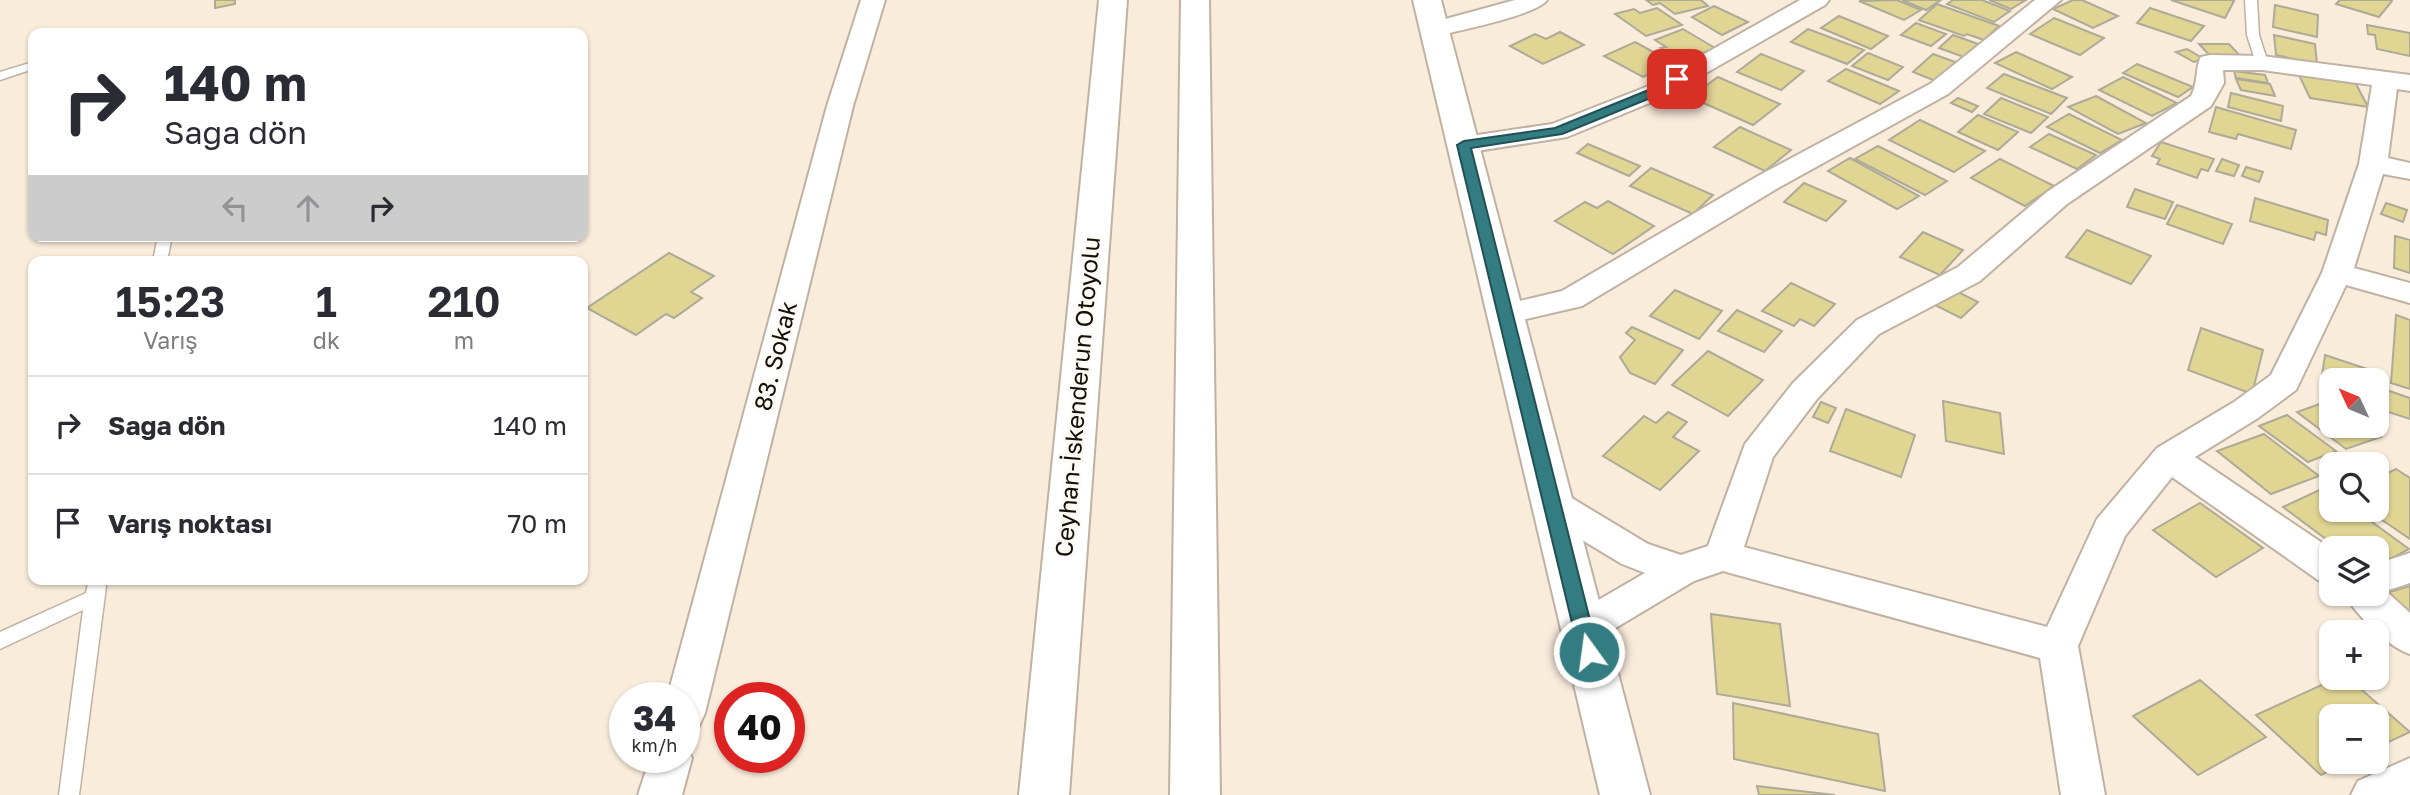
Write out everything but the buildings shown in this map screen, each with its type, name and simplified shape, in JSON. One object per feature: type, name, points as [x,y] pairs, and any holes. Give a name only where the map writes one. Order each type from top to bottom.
[{"type":"main road","name":"Ceyhan-İskenderun Otoyolu","points":[[1044,795],[1112,0]]},
{"type":"main road","points":[[1195,0],[1195,795]]},
{"type":"main road","points":[[1431,15],[1625,795]]},
{"type":"street","name":"83. Sokak","points":[[692,682],[840,106],[873,0]]},
{"type":"street","points":[[1431,15],[1519,7],[1535,0]]},
{"type":"street","points":[[1464,145],[1558,131],[1655,92],[1817,0]]},
{"type":"street","points":[[1505,314],[1571,299],[1768,182],[1938,89],[2049,0]]},
{"type":"street","points":[[1723,556],[1757,453],[1804,391],[1868,327],[1969,274],[2057,198],[2202,101],[2211,83],[2210,62],[2262,63],[2398,81],[2374,164],[2337,273],[2284,382],[2246,410],[2169,457],[2110,529],[2058,646],[2083,795]]},
{"type":"street","points":[[2374,164],[2410,171]]},
{"type":"street","points":[[2337,273],[2410,293]]},
{"type":"street","points":[[2169,457],[2319,561]]},
{"type":"street","points":[[1552,504],[1636,554],[1681,570]]},
{"type":"street","points":[[1583,628],[1681,570],[1723,556],[2058,646]]},
{"type":"street","points":[[2389,575],[2410,568]]},
{"type":"street","points":[[2377,606],[2410,638]]},
{"type":"street","points":[[660,795],[667,773]]},
{"type":"street","points":[[2373,795],[2410,777]]},
{"type":"lane","points":[[2251,0],[2253,35],[2262,63]]},
{"type":"lane","points":[[0,76],[28,67]]},
{"type":"lane","points":[[0,640],[96,588]]},
{"type":"lane","points":[[69,795],[96,588]]},
{"type":"route","points":[[1589,652],[1464,145],[1558,131],[1655,92],[1677,79]]}]
